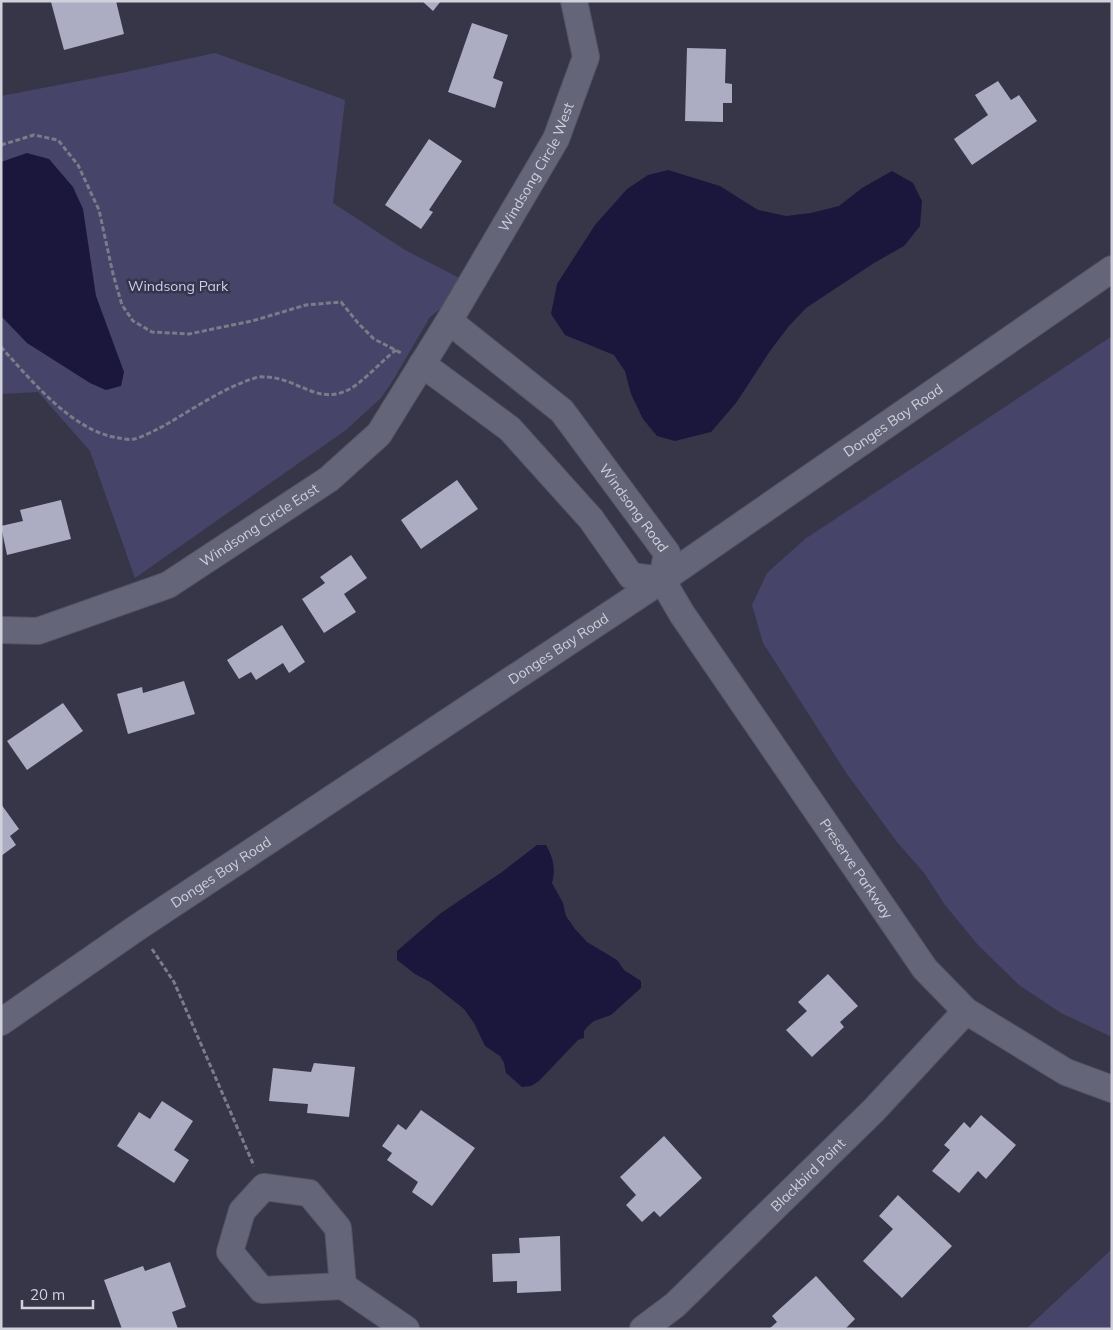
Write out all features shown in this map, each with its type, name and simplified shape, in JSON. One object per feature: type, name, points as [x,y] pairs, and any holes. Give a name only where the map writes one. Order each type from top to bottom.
[{"type":"street","name":"Windsong Circle West","points":[[449,321],[556,139],[586,57],[574,1]]},
{"type":"street","name":"Donges Bay Road","points":[[1,1022],[138,927],[662,580],[1112,269]]},
{"type":"street","name":"Windsong Circle East","points":[[1,630],[38,631],[168,585],[329,479],[379,434],[449,321]]},
{"type":"street","name":"Windsong Road","points":[[449,321],[562,411],[667,553],[662,580]]},
{"type":"street","points":[[422,364],[510,429],[591,519],[632,576],[662,580]]},
{"type":"street","name":"Preserve Parkway","points":[[662,580],[682,614],[924,969],[966,1011],[1066,1072],[1112,1089]]},
{"type":"street","name":"Blackbird Point","points":[[643,1329],[675,1305],[874,1110],[966,1011]]},
{"type":"street","points":[[343,1286],[338,1228],[309,1193],[264,1187],[242,1211],[230,1252],[262,1290],[343,1286],[406,1329]]},
{"type":"path","points":[[1,145],[34,135],[58,140],[78,165],[100,210],[113,274],[122,305],[133,321],[152,332],[189,334],[252,321],[306,304],[341,302],[374,339],[422,364]]},
{"type":"path","points":[[1,347],[60,408],[80,424],[107,436],[132,440],[156,430],[222,393],[257,377],[278,377],[316,393],[332,395],[346,390],[359,382],[396,350]]},
{"type":"path","points":[[152,949],[174,982],[264,1187]]},
{"type":"green space","name":"Windsong Park","points":[[215,53],[345,100],[333,203],[405,250],[471,284],[430,317],[381,398],[346,430],[135,578],[90,451],[38,392],[1,394],[1,96]]},
{"type":"green space","points":[[1112,336],[1112,1037],[1061,1013],[1019,985],[978,945],[945,905],[925,874],[897,842],[847,774],[763,643],[752,605],[767,573],[805,539]]},
{"type":"green space","points":[[1112,1249],[1112,1329],[1026,1329]]},
{"type":"shaded area","points":[[27,153],[49,159],[73,187],[83,209],[96,296],[124,372],[121,386],[106,390],[90,383],[27,343],[1,316],[1,162]]},
{"type":"shaded area","points":[[668,170],[720,186],[758,210],[786,216],[811,213],[839,206],[862,188],[892,171],[913,183],[922,201],[920,226],[904,246],[874,263],[806,308],[789,326],[736,403],[711,432],[675,441],[657,436],[643,419],[631,394],[625,371],[614,355],[565,335],[551,314],[557,284],[595,225],[627,189],[648,175]]},
{"type":"shaded area","points":[[537,845],[546,845],[554,868],[552,883],[563,903],[566,916],[575,929],[587,942],[617,960],[624,970],[641,981],[641,988],[611,1015],[594,1021],[588,1026],[584,1031],[584,1038],[578,1040],[539,1081],[531,1086],[522,1087],[506,1073],[500,1056],[485,1046],[474,1023],[464,1009],[430,982],[415,974],[397,960],[397,951],[441,913],[502,872]]},
{"type":"building","points":[[116,1],[124,34],[64,50],[51,2]]},
{"type":"building","points":[[422,1],[441,1],[433,11]]},
{"type":"building","points":[[472,23],[508,35],[493,78],[503,82],[495,108],[448,92]]},
{"type":"building","points":[[687,48],[726,49],[725,83],[732,84],[732,103],[723,103],[723,122],[685,121]]},
{"type":"building","points":[[998,81],[1011,100],[1019,95],[1037,121],[972,165],[954,139],[988,115],[975,95]]},
{"type":"building","points":[[429,139],[462,161],[429,210],[433,212],[421,229],[385,205]]},
{"type":"building","points":[[457,480],[478,509],[421,549],[401,520]]},
{"type":"building","points":[[61,500],[71,539],[7,555],[1,526],[23,521],[20,510]]},
{"type":"building","points":[[351,555],[367,578],[344,594],[356,612],[324,633],[302,599],[325,583],[320,577]]},
{"type":"building","points":[[282,625],[305,662],[289,673],[283,663],[256,680],[251,672],[239,679],[227,660]]},
{"type":"building","points":[[184,681],[195,714],[128,734],[117,694],[142,687],[143,693]]},
{"type":"building","points":[[63,703],[83,731],[27,770],[7,741]]},
{"type":"building","points":[[1,804],[19,829],[10,836],[16,845],[1,856]]},
{"type":"building","points":[[828,974],[858,1006],[840,1022],[844,1027],[812,1057],[786,1030],[807,1011],[798,1002]]},
{"type":"building","points":[[314,1063],[355,1067],[349,1117],[307,1113],[308,1104],[269,1101],[273,1068],[311,1072]]},
{"type":"building","points":[[162,1101],[193,1121],[174,1150],[189,1160],[174,1183],[117,1146],[139,1112],[150,1119]]},
{"type":"building","points":[[421,1110],[475,1148],[432,1206],[412,1192],[418,1182],[387,1160],[392,1153],[382,1146],[398,1124],[406,1130]]},
{"type":"building","points":[[981,1115],[1016,1145],[986,1179],[978,1171],[959,1193],[932,1171],[950,1150],[944,1145],[964,1122],[970,1128]]},
{"type":"building","points":[[664,1136],[702,1178],[660,1217],[654,1211],[642,1222],[626,1205],[636,1195],[620,1177]]},
{"type":"building","points":[[898,1195],[952,1246],[902,1298],[863,1261],[893,1229],[879,1216]]},
{"type":"building","points":[[560,1236],[561,1291],[517,1293],[517,1281],[493,1282],[492,1254],[520,1253],[519,1238]]},
{"type":"building","points":[[170,1262],[186,1307],[172,1312],[178,1329],[122,1329],[104,1280],[143,1266],[145,1271]]},
{"type":"building","points":[[816,1276],[855,1319],[845,1329],[769,1329],[777,1322],[772,1316]]}]
